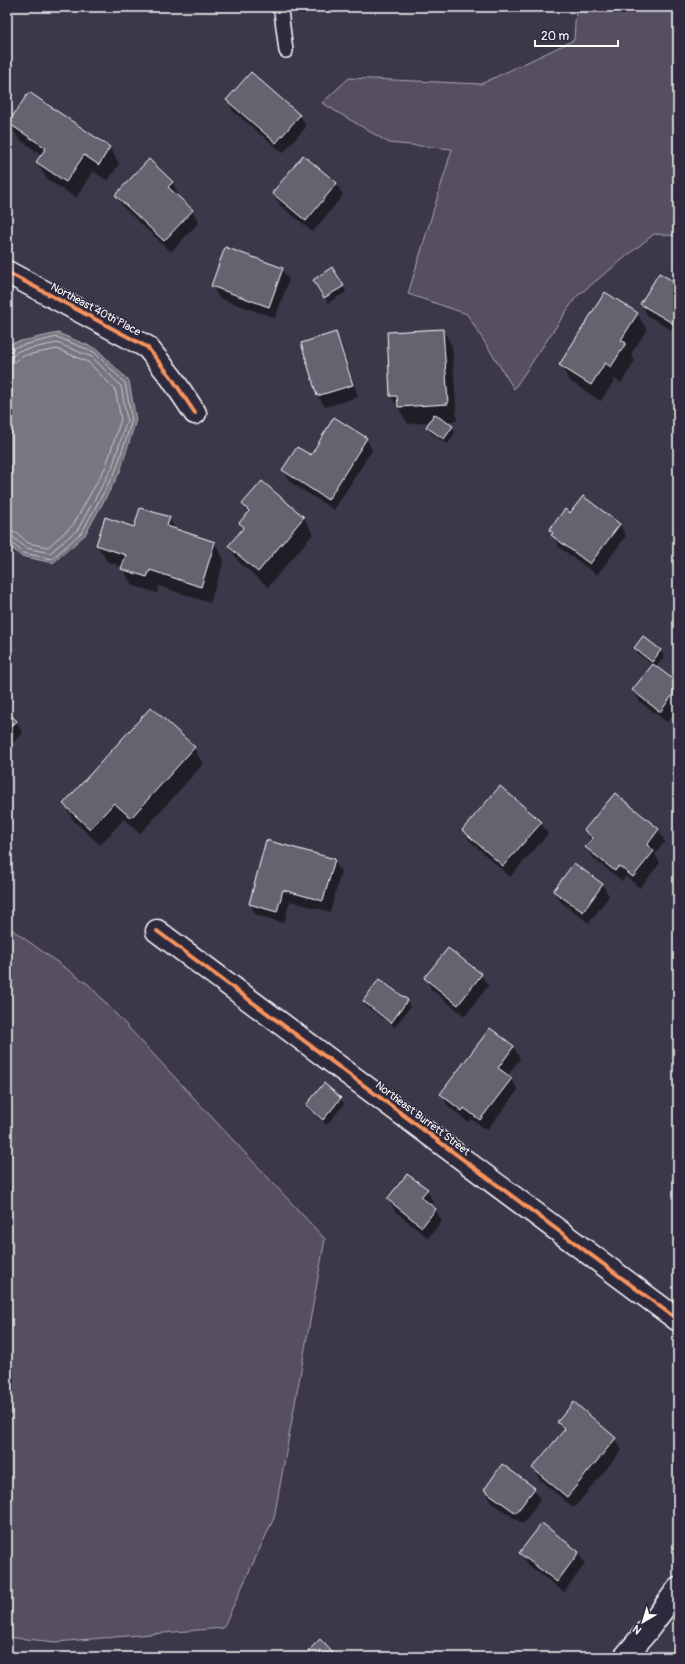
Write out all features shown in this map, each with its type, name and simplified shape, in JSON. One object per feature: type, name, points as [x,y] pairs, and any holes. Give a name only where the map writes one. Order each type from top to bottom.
[{"type":"street","name":"Northeast 40th Place","points":[[7,272],[147,347],[171,377],[194,413]]},
{"type":"street","name":"Northeast Burrett Street","points":[[158,931],[678,1320]]},
{"type":"street","points":[[625,1657],[677,1591]]},
{"type":"lane","points":[[278,7],[281,11],[286,51]]},
{"type":"shaded area","points":[[576,7],[678,7],[678,236],[654,234],[576,297],[514,389],[467,314],[408,294],[452,149],[389,143],[322,103],[349,78],[481,84],[574,40]]},
{"type":"shaded area","points":[[7,926],[89,985],[325,1239],[274,1518],[223,1628],[55,1642],[7,1637]]},
{"type":"water","points":[[58,333],[97,349],[129,381],[136,420],[120,472],[85,535],[53,563],[21,556],[7,544],[7,350],[12,343]]},
{"type":"building","points":[[251,72],[300,115],[276,143],[226,100]]},
{"type":"building","points":[[29,92],[110,147],[99,165],[84,155],[66,182],[36,162],[46,148],[8,123]]},
{"type":"building","points":[[303,155],[337,183],[306,221],[272,193]]},
{"type":"building","points":[[149,159],[173,182],[168,187],[193,210],[164,241],[115,195]]},
{"type":"building","points":[[225,247],[283,268],[269,307],[211,286]]},
{"type":"building","points":[[332,267],[344,286],[324,298],[313,280]]},
{"type":"building","points":[[659,273],[678,284],[678,317],[674,324],[640,304]]},
{"type":"building","points":[[605,292],[638,313],[621,340],[626,343],[611,367],[605,363],[591,385],[559,365]]},
{"type":"building","points":[[443,329],[448,404],[398,407],[397,396],[390,396],[387,332]]},
{"type":"building","points":[[336,332],[353,385],[317,396],[301,343]]},
{"type":"building","points":[[434,414],[453,426],[444,439],[426,427]]},
{"type":"building","points":[[334,417],[367,438],[328,500],[282,470],[297,447],[311,455]]},
{"type":"building","points":[[262,481],[304,517],[258,572],[228,546],[244,527],[239,523],[249,511],[242,504]]},
{"type":"building","points":[[583,496],[620,524],[590,564],[551,535],[553,533],[549,530],[565,509],[570,513]]},
{"type":"building","points":[[140,508],[170,517],[167,526],[215,542],[201,587],[150,570],[147,577],[121,569],[126,555],[96,545],[105,517],[134,527]]},
{"type":"building","points":[[643,636],[661,650],[652,662],[634,648]]},
{"type":"building","points":[[653,664],[678,683],[678,688],[660,712],[632,690]]},
{"type":"building","points":[[151,707],[195,747],[131,818],[114,803],[90,829],[63,804]]},
{"type":"building","points":[[7,711],[17,721],[7,731]]},
{"type":"building","points":[[500,786],[542,822],[503,866],[462,830]]},
{"type":"building","points":[[615,793],[659,829],[647,845],[654,851],[633,877],[619,866],[615,871],[585,847],[593,838],[584,830]]},
{"type":"building","points":[[266,840],[335,859],[323,901],[283,890],[277,912],[249,904]]},
{"type":"building","points":[[574,863],[603,884],[583,912],[553,891]]},
{"type":"building","points":[[448,948],[482,974],[458,1005],[424,978]]},
{"type":"building","points":[[379,979],[408,1000],[391,1023],[363,1001]]},
{"type":"building","points":[[490,1028],[514,1046],[498,1068],[512,1078],[480,1120],[464,1108],[462,1111],[440,1094]]},
{"type":"building","points":[[324,1083],[341,1098],[323,1120],[306,1105]]},
{"type":"building","points":[[407,1174],[428,1189],[421,1197],[436,1209],[422,1227],[387,1199]]},
{"type":"building","points":[[574,1402],[616,1438],[567,1497],[532,1468],[565,1429],[557,1422]]},
{"type":"building","points":[[502,1464],[535,1488],[516,1513],[484,1490]]},
{"type":"building","points":[[542,1523],[579,1552],[557,1582],[519,1553]]},
{"type":"building","points":[[320,1639],[333,1653],[329,1657],[313,1657],[308,1651]]},
{"type":"cycle path","points":[[7,272],[147,347],[171,377],[195,413]]},
{"type":"cycle path","points":[[157,931],[678,1320]]}]
